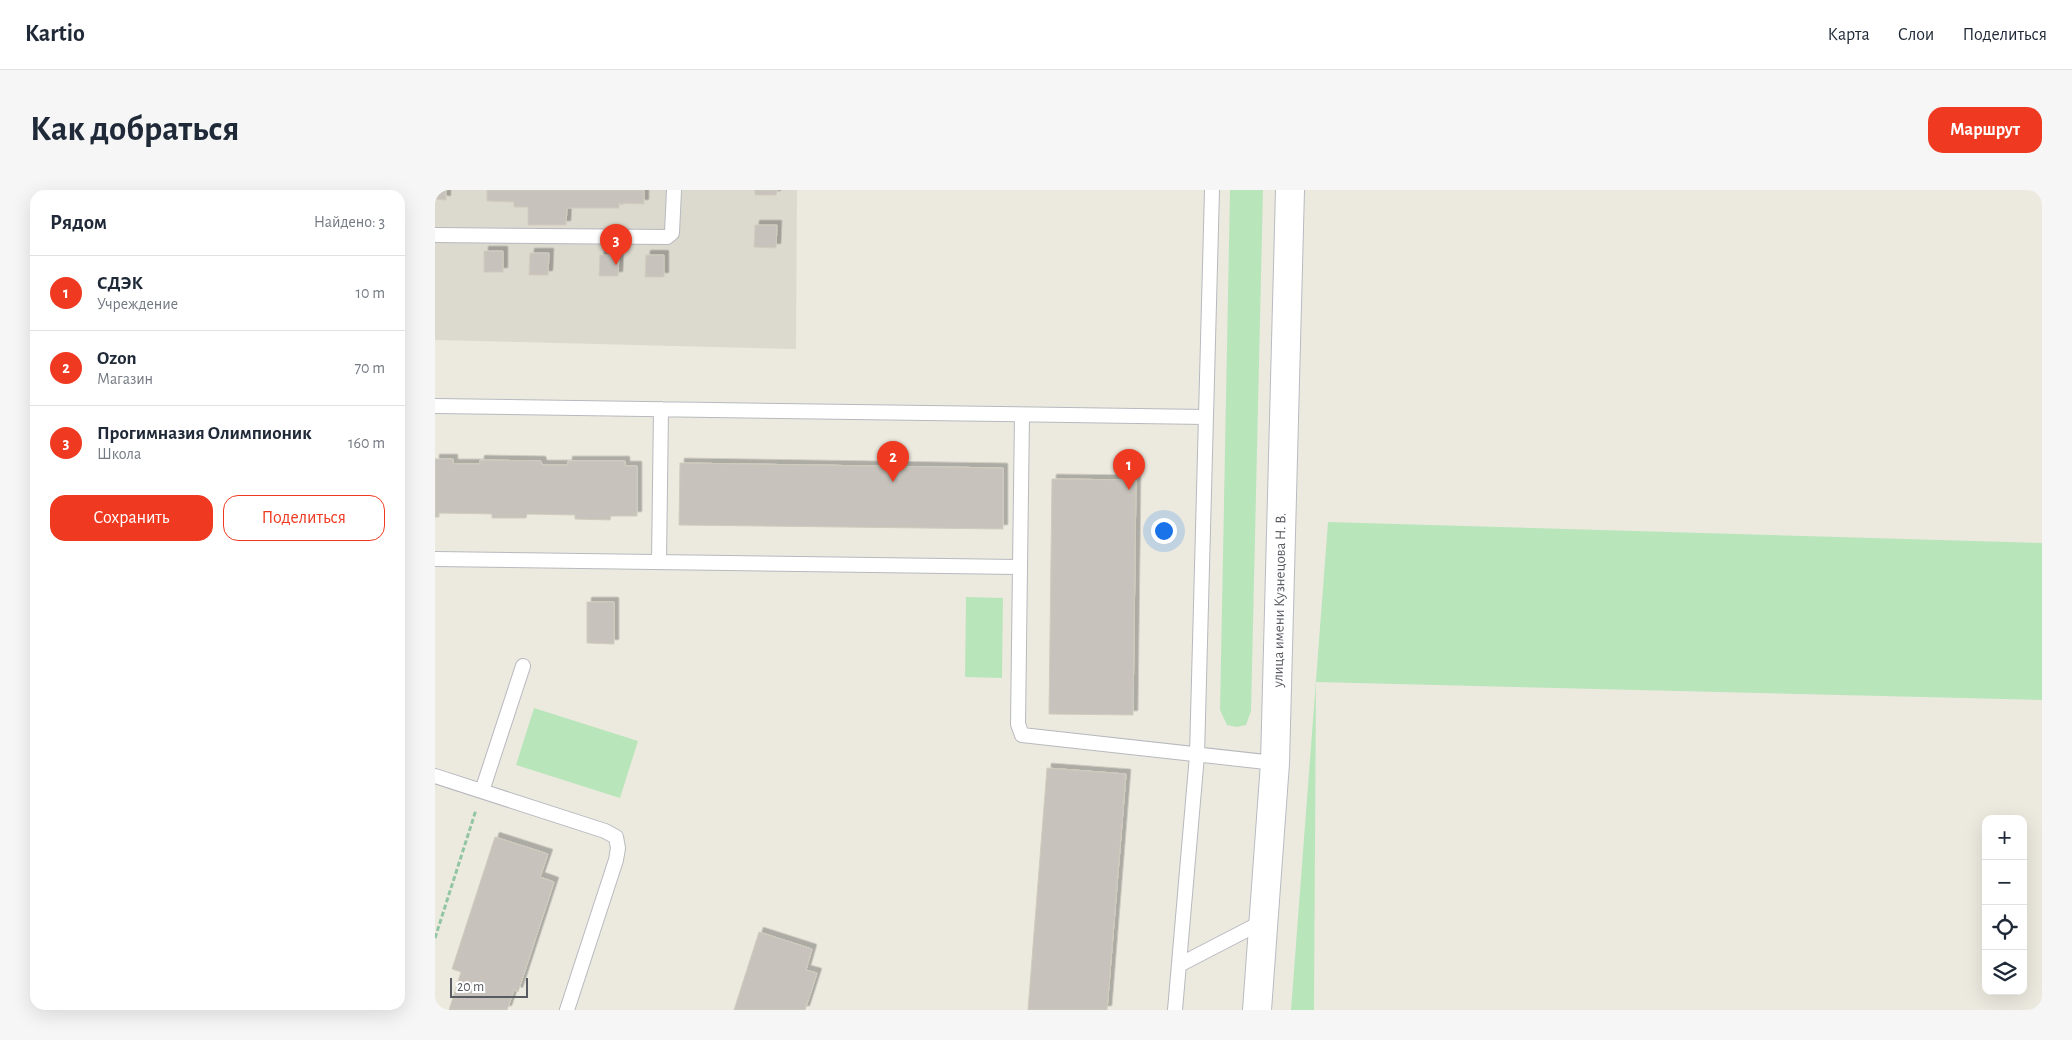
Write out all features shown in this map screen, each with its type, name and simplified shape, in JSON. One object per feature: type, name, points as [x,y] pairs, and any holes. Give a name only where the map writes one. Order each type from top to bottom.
[{"type":"main road","name":"улица имени Кузнецова Н. В.","points":[[1257,1010],[1275,763],[1290,190]]},
{"type":"lane","points":[[435,235],[667,238],[672,233],[673,227],[674,190]]},
{"type":"lane","points":[[1186,1010],[1176,1004],[1197,755],[1212,190]]},
{"type":"lane","points":[[435,406],[1206,417]]},
{"type":"lane","points":[[659,562],[661,410]]},
{"type":"lane","points":[[1022,415],[1018,724],[1022,735],[1275,763]]},
{"type":"lane","points":[[435,559],[1020,567]]},
{"type":"lane","points":[[482,791],[523,666]]},
{"type":"lane","points":[[435,776],[605,830],[616,837],[618,848],[616,860],[567,1010]]},
{"type":"lane","points":[[1179,965],[1264,921]]},
{"type":"path","points":[[435,938],[482,791]]},
{"type":"shaded area","points":[[435,190],[797,190],[796,349],[435,340]]},
{"type":"green space","points":[[1230,190],[1263,190],[1251,711],[1246,725],[1237,727],[1227,725],[1220,710]]},
{"type":"green space","points":[[1328,522],[2042,543],[2042,700],[1316,682],[1314,1010],[1291,1010]]},
{"type":"green space","points":[[966,597],[1003,598],[1002,678],[965,677]]},
{"type":"green space","points":[[534,708],[638,741],[620,798],[516,765]]},
{"type":"building","points":[[435,190],[446,190],[446,200],[435,199]]},
{"type":"building","points":[[487,190],[644,190],[644,204],[619,203],[619,208],[567,208],[566,225],[528,225],[528,207],[514,207],[514,202],[487,201]]},
{"type":"building","points":[[755,190],[777,190],[776,195],[755,195]]},
{"type":"building","points":[[755,225],[777,225],[776,248],[754,247]]},
{"type":"building","points":[[484,251],[503,251],[503,272],[484,272]]},
{"type":"building","points":[[530,253],[549,253],[548,275],[529,275]]},
{"type":"building","points":[[600,255],[619,255],[618,276],[599,276]]},
{"type":"building","points":[[646,255],[664,255],[664,277],[645,277]]},
{"type":"building","points":[[435,459],[453,459],[453,464],[480,464],[480,460],[541,461],[542,465],[568,465],[568,461],[625,461],[625,466],[637,466],[637,516],[611,516],[610,520],[575,519],[575,515],[527,514],[526,518],[492,518],[492,514],[439,513],[439,517],[435,517]]},
{"type":"building","points":[[680,463],[1003,468],[1003,529],[679,525]]},
{"type":"building","points":[[1052,479],[1136,480],[1133,715],[1049,714]]},
{"type":"building","points":[[587,602],[614,602],[614,644],[587,643]]},
{"type":"building","points":[[1047,768],[1126,774],[1107,1010],[1028,1010]]},
{"type":"building","points":[[495,837],[548,854],[540,877],[554,882],[518,992],[514,990],[507,1010],[449,1010],[461,972],[452,969]]},
{"type":"building","points":[[759,932],[812,949],[806,970],[817,973],[805,1010],[734,1010]]},
{"type":"place","name":"Прогимназия Олимпионик","points":[[616,265]]},
{"type":"place","name":"Ozon","points":[[893,482]]},
{"type":"place","name":"СДЭК","points":[[1129,490]]}]
